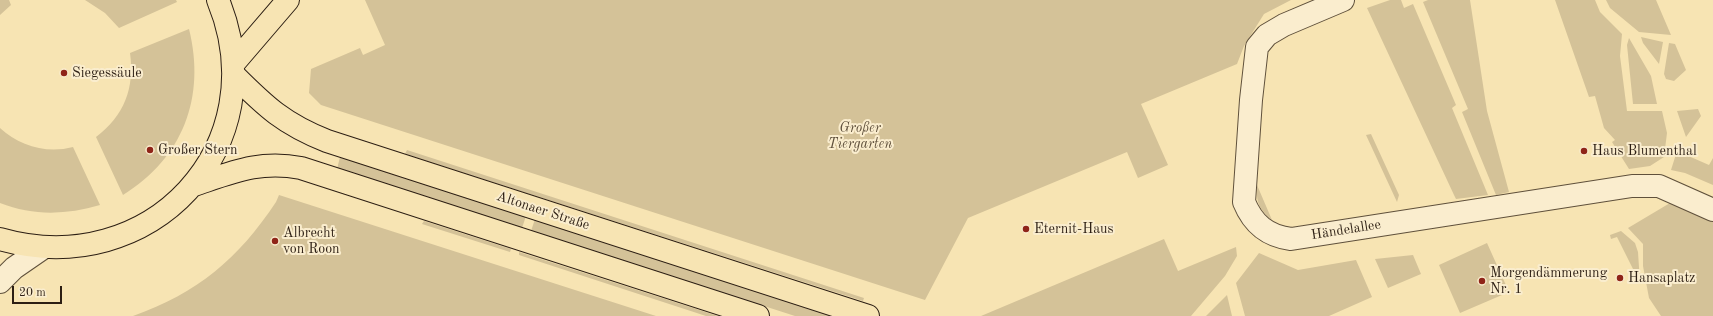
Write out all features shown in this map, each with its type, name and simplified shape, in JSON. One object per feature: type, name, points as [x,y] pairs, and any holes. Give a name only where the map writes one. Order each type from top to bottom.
[{"type":"main road","points":[[0,239],[43,248],[88,246],[131,232],[169,209],[194,185],[210,161],[226,124],[234,69],[230,34],[218,0]]},
{"type":"main road","points":[[234,69],[288,0]]},
{"type":"main road","name":"Altonaer Straße","points":[[234,69],[267,108],[286,122],[327,141],[868,316]]},
{"type":"main road","points":[[194,185],[243,169],[267,164],[284,164],[301,168],[758,316]]},
{"type":"street","name":"Händelallee","points":[[1344,0],[1284,25],[1267,35],[1257,47],[1251,100],[1244,202],[1248,214],[1256,224],[1267,232],[1279,238],[1291,239],[1632,186],[1659,186],[1713,210]]},
{"type":"street","points":[[0,282],[14,268],[43,248]]},
{"type":"green space","points":[[0,0],[9,0],[11,5],[0,15]]},
{"type":"green space","points":[[85,0],[176,0],[177,2],[119,28],[105,13]]},
{"type":"green space","name":"Großer Tiergarten","points":[[365,0],[1291,0],[1264,14],[1244,46],[1237,64],[1141,104],[1168,165],[1138,178],[1127,152],[968,218],[925,300],[321,105],[309,93],[311,69],[360,48],[363,55],[385,45]]},
{"type":"green space","points":[[1390,0],[1401,0],[1404,8],[1413,4],[1456,105],[1452,108],[1488,195],[1456,199],[1367,8]]},
{"type":"green space","points":[[1428,0],[1470,0],[1487,111],[1509,192],[1496,195],[1462,112],[1468,109],[1423,2]]},
{"type":"green space","points":[[1555,0],[1595,0],[1600,12],[1622,34],[1620,56],[1627,111],[1662,111],[1667,133],[1664,157],[1650,166],[1629,169],[1612,142],[1615,140],[1604,128],[1595,96],[1589,97]]},
{"type":"green space","points":[[1606,0],[1656,0],[1671,35],[1639,32],[1610,8]]},
{"type":"green space","points":[[189,29],[194,54],[194,78],[191,102],[185,124],[175,144],[161,163],[144,180],[123,195],[96,137],[114,120],[125,100],[131,78],[130,53]]},
{"type":"green space","points":[[1641,37],[1663,42],[1659,64],[1643,43]]},
{"type":"green space","points":[[1629,38],[1651,76],[1657,104],[1633,104],[1627,45]]},
{"type":"green space","points":[[1669,43],[1675,44],[1686,70],[1674,81],[1666,79],[1664,74]]},
{"type":"green space","points":[[1698,109],[1701,116],[1686,137],[1677,111]]},
{"type":"green space","points":[[0,128],[16,140],[34,147],[53,150],[73,147],[100,205],[75,211],[50,213],[25,210],[0,203]]},
{"type":"green space","points":[[1371,134],[1399,195],[1397,202],[1366,135]]},
{"type":"green space","points":[[407,150],[864,298],[863,301],[405,154]]},
{"type":"green space","points":[[1677,151],[1709,165],[1713,158],[1713,185],[1685,173],[1671,170]]},
{"type":"green space","points":[[340,157],[526,216],[522,228],[337,169]]},
{"type":"green space","points":[[1257,185],[1272,220],[1259,205]]},
{"type":"green space","points":[[279,195],[656,316],[133,316],[156,307],[177,296],[197,285],[215,272],[247,241],[276,202]]},
{"type":"green space","points":[[1670,203],[1713,222],[1713,316],[1661,316],[1649,298],[1643,266],[1643,244],[1628,228]]},
{"type":"green space","points":[[535,219],[835,316],[795,316],[531,231]]},
{"type":"green space","points":[[424,221],[511,249],[510,252],[422,224]]},
{"type":"green space","points":[[1621,231],[1635,243],[1638,252],[1640,283],[1617,237],[1611,239],[1610,235]]},
{"type":"green space","points":[[1164,239],[1178,271],[1236,247],[1237,256],[1225,276],[1191,316],[981,316]]},
{"type":"green space","points":[[1487,243],[1509,292],[1460,313],[1439,265]]},
{"type":"green space","points":[[519,252],[718,316],[706,316],[519,255]]},
{"type":"green space","points":[[1259,253],[1298,270],[1356,260],[1372,297],[1329,316],[1245,316],[1236,283]]},
{"type":"green space","points":[[1413,255],[1421,274],[1388,288],[1375,259]]},
{"type":"green space","points":[[1227,295],[1232,316],[1206,316]]},
{"type":"place","name":"Siegessäule","points":[[64,73]]},
{"type":"place","name":"Großer Stern","points":[[150,150]]},
{"type":"place","name":"Haus Blumenthal","points":[[1584,151]]},
{"type":"place","name":"Eternit-Haus","points":[[1026,229]]},
{"type":"place","name":"Albrecht von Roon","points":[[275,241]]},
{"type":"place","name":"Hansaplatz","points":[[1620,278]]},
{"type":"place","name":"Morgendämmerung Nr. 1","points":[[1482,281]]}]
